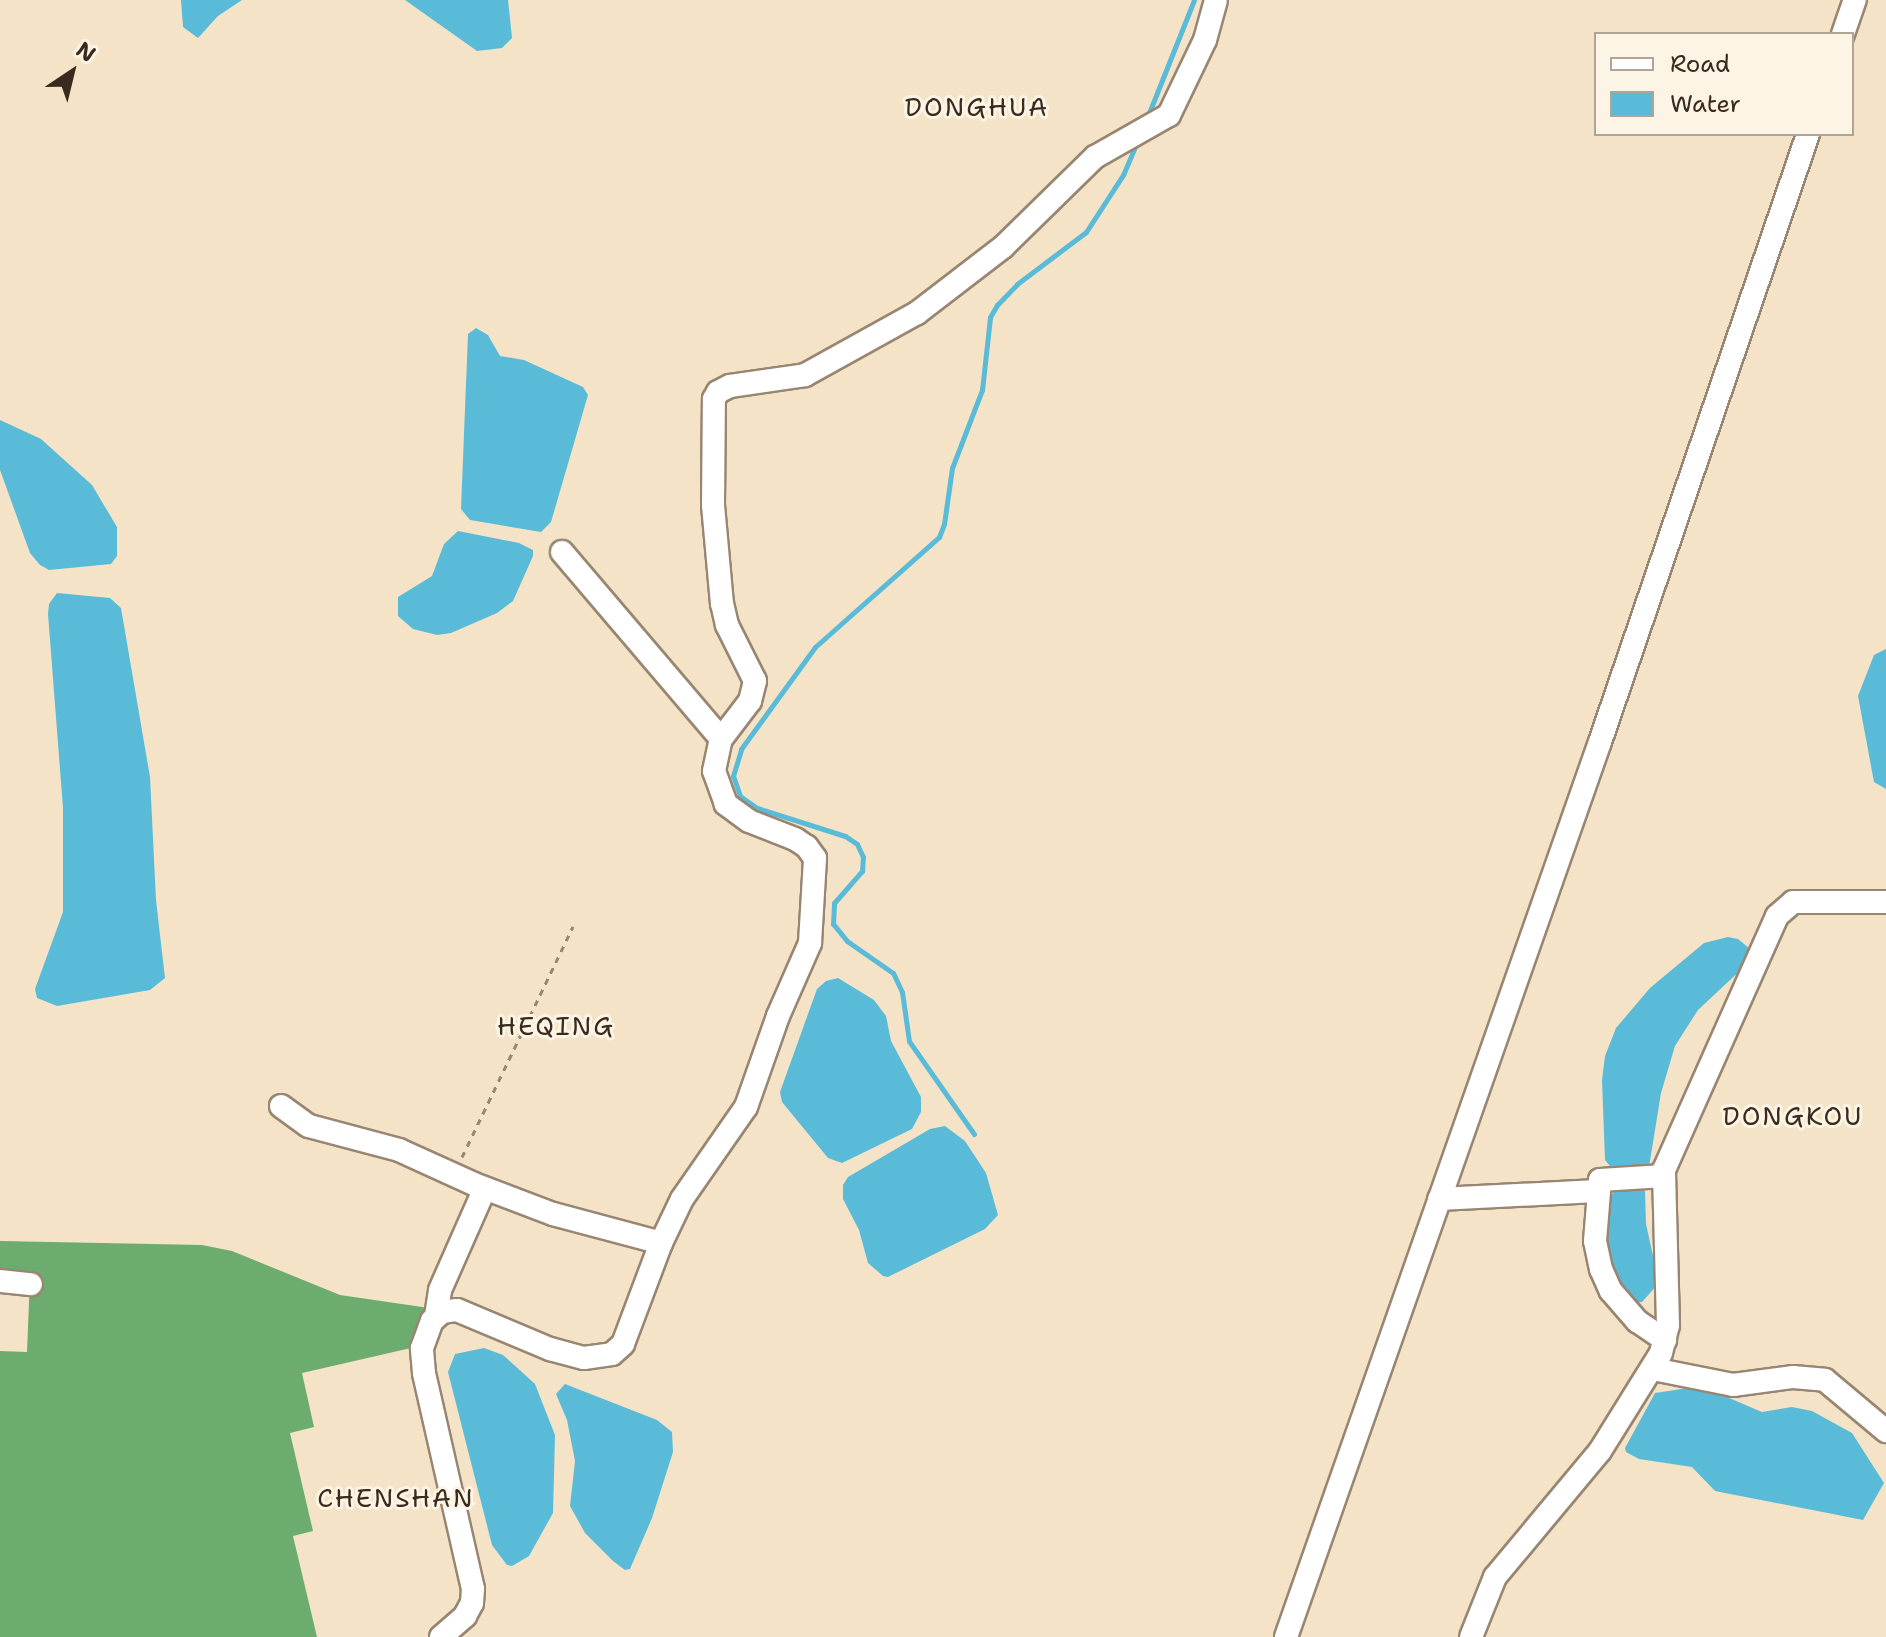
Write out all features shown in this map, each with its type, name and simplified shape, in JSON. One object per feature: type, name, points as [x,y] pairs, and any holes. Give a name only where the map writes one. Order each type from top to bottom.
[{"type":"street","points":[[436,1316],[457,1310],[550,1349],[599,1359],[612,1354],[623,1344],[661,1243],[682,1199],[746,1107],[778,1016],[811,936],[815,858],[807,847],[795,839],[749,821],[726,804],[714,771],[721,739],[750,701],[755,681],[727,625],[722,604],[713,505],[713,412],[718,392],[730,386],[805,375],[917,313],[1003,247],[1095,157],[1169,115],[1205,40],[1216,0]]},
{"type":"street","points":[[1844,32],[1855,0]]},
{"type":"street","points":[[1286,1637],[1600,742],[1807,136]]},
{"type":"street","points":[[562,552],[721,739]]},
{"type":"street","points":[[1471,1637],[1495,1577],[1600,1451],[1653,1369],[1668,1325],[1666,1163],[1777,916],[1793,902],[1886,902]]},
{"type":"street","points":[[281,1106],[309,1126],[399,1150],[553,1214],[661,1243]]},
{"type":"street","points":[[1664,1176],[1600,1180],[1595,1241],[1605,1280],[1637,1321],[1665,1340]]},
{"type":"street","points":[[441,1637],[465,1616],[473,1596],[424,1373],[425,1334],[436,1316],[440,1290],[485,1188]]},
{"type":"street","points":[[1439,1199],[1597,1191]]},
{"type":"street","points":[[0,1281],[31,1284]]},
{"type":"street","points":[[1653,1369],[1733,1385],[1793,1377],[1825,1380],[1886,1431]]},
{"type":"path","points":[[453,1174],[573,926]]},
{"type":"green space","points":[[0,1241],[202,1245],[232,1251],[340,1295],[429,1308],[411,1348],[302,1373],[314,1427],[290,1433],[313,1531],[293,1536],[317,1637],[0,1637],[0,1351],[27,1352],[30,1277],[0,1275]]},
{"type":"water","points":[[181,0],[242,0],[218,16],[198,38],[183,27]]},
{"type":"water","points":[[405,0],[508,0],[512,38],[502,48],[477,51]]},
{"type":"water","points":[[476,328],[488,335],[500,356],[524,360],[583,387],[588,395],[551,522],[541,532],[470,520],[461,509],[468,334]]},
{"type":"water","points":[[0,420],[41,439],[92,485],[117,527],[117,556],[111,564],[49,570],[30,553],[0,470]]},
{"type":"water","points":[[458,531],[519,543],[533,550],[513,601],[497,613],[451,633],[437,635],[413,629],[398,616],[398,597],[432,576],[444,544]]},
{"type":"water","points":[[57,593],[110,598],[121,608],[150,777],[156,900],[165,978],[150,990],[57,1006],[37,998],[35,989],[63,912],[63,808],[48,614],[49,604]]},
{"type":"water","points":[[1886,649],[1886,789],[1874,782],[1858,696],[1874,655]]},
{"type":"water","points":[[1728,937],[1738,939],[1749,948],[1745,966],[1698,1010],[1675,1046],[1661,1093],[1649,1167],[1614,1171],[1605,1160],[1602,1080],[1605,1056],[1616,1028],[1650,988],[1704,943]]},
{"type":"water","points":[[838,978],[874,1000],[886,1016],[891,1041],[921,1097],[921,1112],[912,1129],[842,1163],[828,1158],[782,1102],[780,1092],[817,989],[826,981]]},
{"type":"water","points":[[945,1126],[965,1141],[986,1173],[998,1215],[985,1229],[888,1277],[883,1276],[868,1263],[859,1230],[843,1199],[843,1185],[848,1177],[930,1129]]},
{"type":"water","points":[[1635,1188],[1645,1191],[1646,1224],[1659,1283],[1642,1302],[1632,1303],[1628,1302],[1605,1254],[1609,1198],[1615,1191]]},
{"type":"water","points":[[484,1348],[503,1355],[535,1384],[555,1435],[553,1513],[529,1556],[512,1566],[507,1565],[492,1545],[448,1372],[455,1354]]},
{"type":"water","points":[[565,1384],[657,1420],[672,1432],[673,1452],[652,1518],[630,1569],[625,1570],[613,1561],[585,1533],[570,1506],[575,1461],[567,1420],[556,1394]]},
{"type":"water","points":[[1701,1386],[1762,1412],[1792,1407],[1812,1411],[1852,1433],[1884,1483],[1863,1520],[1715,1491],[1692,1467],[1639,1459],[1626,1452],[1625,1448],[1655,1393]]},
{"type":"waterway","points":[[1147,118],[1194,0]]},
{"type":"waterway","points":[[974,1134],[909,1041],[902,992],[893,973],[847,941],[833,924],[834,903],[862,871],[863,857],[857,844],[845,836],[757,808],[740,796],[733,776],[741,749],[815,647],[939,537],[944,524],[952,468],[982,390],[990,317],[1017,284],[1086,232],[1123,175],[1137,142]]},
{"type":"district","name":"DONGHUA","points":[[977,107]]},
{"type":"district","name":"HEQING","points":[[556,1026]]},
{"type":"district","name":"DONGKOU","points":[[1793,1116]]},
{"type":"district","name":"CHENSHAN","points":[[396,1498]]}]
